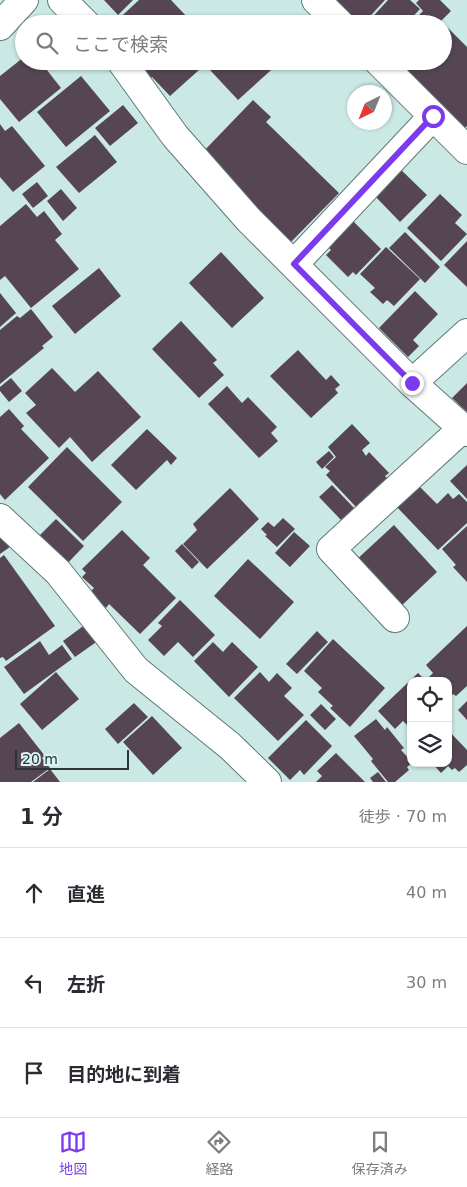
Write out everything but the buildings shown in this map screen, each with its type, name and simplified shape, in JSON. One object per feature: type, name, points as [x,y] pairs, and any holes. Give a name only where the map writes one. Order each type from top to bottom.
[{"type":"street","points":[[0,26],[24,0]]},
{"type":"street","points":[[62,0],[77,15]]},
{"type":"street","points":[[316,0],[331,15]]},
{"type":"street","points":[[127,70],[175,136],[249,220],[412,383],[465,430],[331,549],[395,618]]},
{"type":"street","points":[[387,70],[467,150]]},
{"type":"street","points":[[294,264],[433,116]]},
{"type":"street","points":[[412,383],[467,334]]},
{"type":"street","points":[[0,518],[58,572],[136,670],[230,746],[267,782]]},
{"type":"route","points":[[412,383],[294,264],[433,116]]}]
